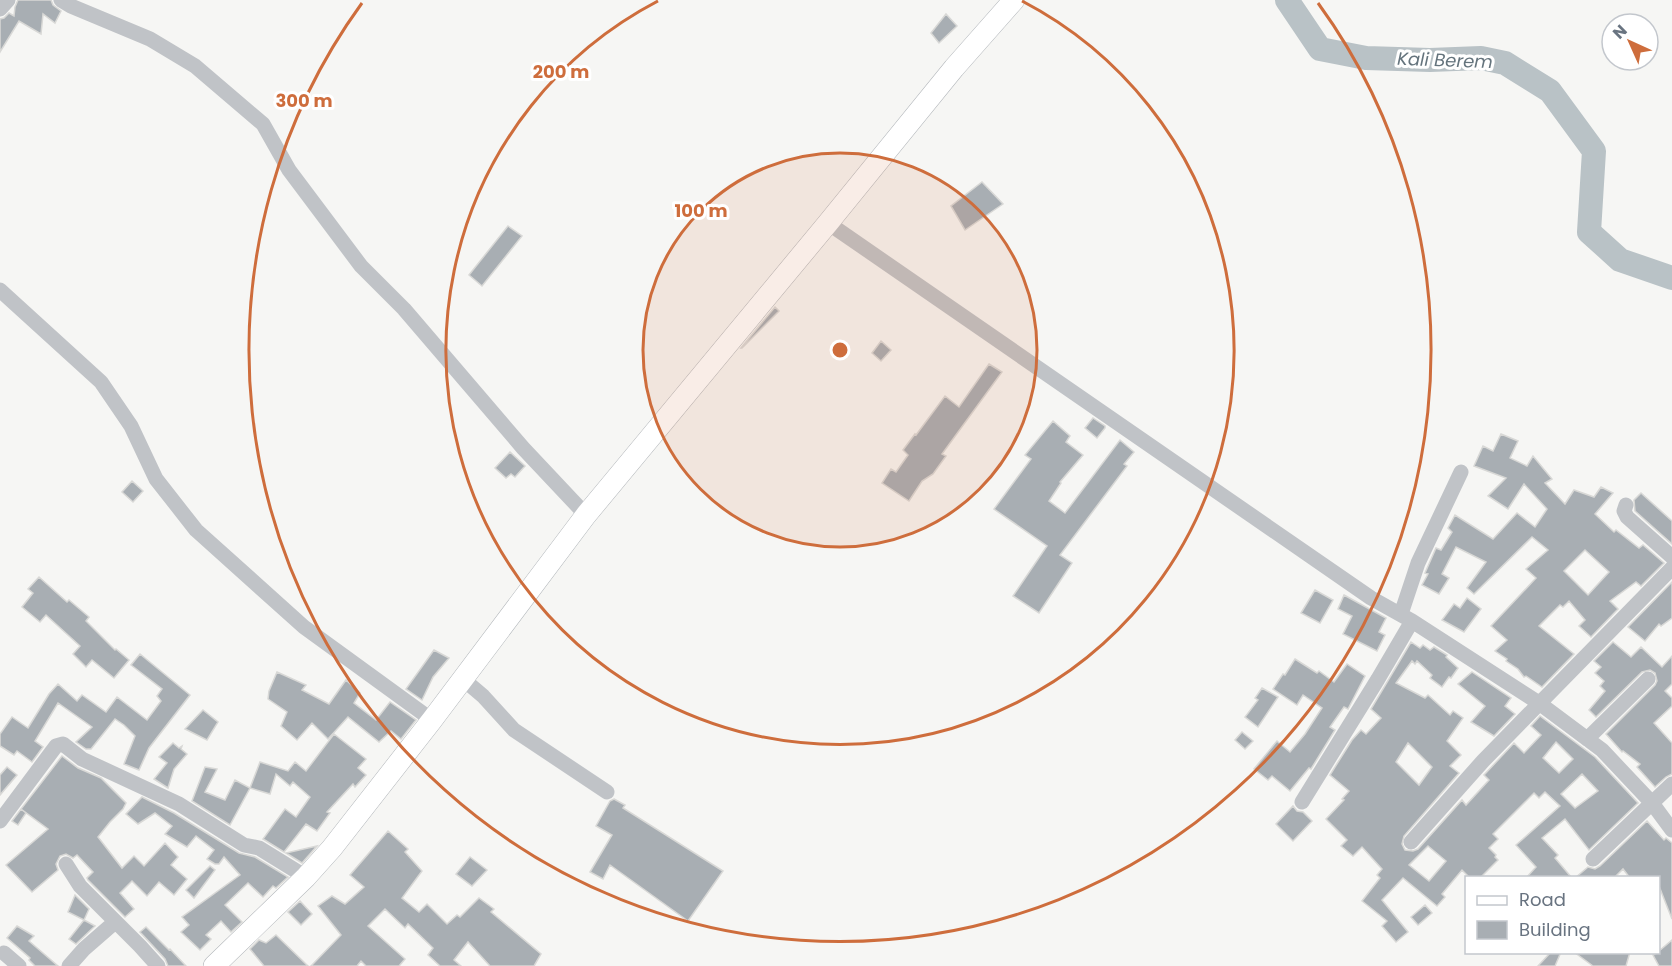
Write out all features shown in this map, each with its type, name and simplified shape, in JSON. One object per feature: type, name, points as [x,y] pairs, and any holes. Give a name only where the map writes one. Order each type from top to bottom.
[{"type":"main road","points":[[214,966],[306,877],[339,839],[432,720],[586,515],[954,68],[1014,0]]},
{"type":"street","points":[[0,9],[8,0]]},
{"type":"street","points":[[61,0],[79,10],[150,39],[195,66],[263,124],[289,170],[362,266],[404,309],[523,448],[586,515]]},
{"type":"street","points":[[828,223],[1371,598],[1407,618],[1539,703],[1602,750],[1652,803],[1672,830]]},
{"type":"street","points":[[0,290],[101,382],[131,426],[156,479],[196,530],[304,627],[432,720]]},
{"type":"street","points":[[1302,802],[1407,618],[1418,563],[1461,472]]},
{"type":"street","points":[[1626,505],[1624,511],[1627,517],[1672,557]]},
{"type":"street","points":[[1411,842],[1539,703],[1672,568]]},
{"type":"street","points":[[463,679],[483,696],[514,730],[607,792]]},
{"type":"street","points":[[1587,739],[1648,679]]},
{"type":"street","points":[[0,821],[56,746],[63,744],[82,759],[179,804],[244,845],[260,848],[306,877]]},
{"type":"street","points":[[1593,859],[1672,784]]},
{"type":"street","points":[[66,864],[80,886],[158,966]]},
{"type":"street","points":[[69,966],[84,949],[115,922]]},
{"type":"street","points":[[4,953],[19,966]]},
{"type":"building","points":[[18,0],[51,0],[53,5],[61,11],[55,23],[43,14],[41,34],[19,21],[0,52],[0,19],[9,13],[14,16]]},
{"type":"building","points":[[946,14],[957,26],[939,43],[931,33]]},
{"type":"building","points":[[982,182],[1003,204],[965,230],[951,206]]},
{"type":"building","points":[[508,226],[522,236],[482,286],[469,275]]},
{"type":"building","points":[[775,307],[779,311],[741,348]]},
{"type":"building","points":[[881,341],[891,350],[881,361],[872,353]]},
{"type":"building","points":[[989,364],[1002,372],[942,454],[946,456],[933,474],[922,481],[909,501],[882,483],[891,469],[896,472],[908,455],[903,450],[945,396],[959,407]]},
{"type":"building","points":[[1093,418],[1105,426],[1097,438],[1085,428]]},
{"type":"building","points":[[1053,421],[1070,436],[1066,442],[1083,455],[1060,482],[1049,501],[1065,513],[1120,440],[1134,452],[1124,464],[1127,466],[1060,555],[1072,563],[1039,613],[1013,596],[1047,546],[994,509],[1031,459],[1025,455]]},
{"type":"building","points":[[1501,434],[1518,441],[1510,458],[1527,466],[1533,456],[1552,479],[1545,483],[1565,504],[1574,490],[1594,497],[1601,487],[1613,493],[1595,514],[1614,532],[1616,530],[1639,548],[1643,545],[1664,563],[1641,586],[1636,582],[1610,601],[1618,609],[1591,637],[1579,626],[1585,620],[1569,601],[1563,607],[1560,605],[1539,626],[1574,654],[1542,687],[1526,676],[1524,677],[1518,669],[1506,661],[1507,659],[1495,651],[1507,640],[1491,626],[1536,578],[1526,569],[1548,550],[1532,537],[1474,594],[1467,588],[1486,562],[1456,547],[1442,574],[1449,578],[1439,594],[1422,585],[1436,548],[1441,550],[1452,532],[1448,528],[1455,515],[1493,539],[1517,513],[1535,527],[1547,509],[1524,484],[1508,509],[1488,496],[1506,478],[1474,466],[1483,446],[1493,451]],"holes":[[[1585,550],[1609,572],[1588,595],[1564,571]]]},
{"type":"building","points":[[510,452],[525,466],[515,477],[511,474],[506,478],[495,468]]},
{"type":"building","points":[[132,481],[143,491],[133,502],[122,492]]},
{"type":"building","points":[[1641,493],[1672,521],[1672,544],[1635,511],[1634,500]]},
{"type":"building","points":[[39,577],[67,602],[69,600],[89,617],[86,621],[115,650],[129,660],[114,678],[92,660],[86,667],[73,654],[80,646],[46,615],[40,622],[22,607],[33,593],[28,589]]},
{"type":"building","points":[[1672,582],[1672,618],[1661,626],[1659,624],[1645,641],[1628,627]]},
{"type":"building","points":[[1315,590],[1333,600],[1320,623],[1301,613]]},
{"type":"building","points":[[1344,595],[1386,618],[1379,632],[1385,635],[1377,651],[1343,634],[1352,616],[1338,609]]},
{"type":"building","points":[[1467,598],[1481,609],[1464,632],[1442,620],[1454,604],[1460,608]]},
{"type":"building","points":[[1411,642],[1420,648],[1423,645],[1430,650],[1434,647],[1447,655],[1446,657],[1458,668],[1442,687],[1430,678],[1432,675],[1417,661],[1415,664],[1412,661],[1396,683],[1425,698],[1428,695],[1450,715],[1453,711],[1463,718],[1447,741],[1461,755],[1450,766],[1459,773],[1404,836],[1402,844],[1405,850],[1418,849],[1462,800],[1466,805],[1489,780],[1484,775],[1514,743],[1524,753],[1541,735],[1531,726],[1540,716],[1595,757],[1638,803],[1589,850],[1565,819],[1542,838],[1558,855],[1555,858],[1570,876],[1528,876],[1536,867],[1516,845],[1560,806],[1545,792],[1539,798],[1534,793],[1493,834],[1498,839],[1489,848],[1498,860],[1482,876],[1468,876],[1462,870],[1442,894],[1445,897],[1437,906],[1403,878],[1382,900],[1408,932],[1396,942],[1382,926],[1387,921],[1362,901],[1380,878],[1377,875],[1382,869],[1362,847],[1353,856],[1341,846],[1347,840],[1326,819],[1344,800],[1342,799],[1349,791],[1330,775],[1352,740],[1361,730],[1366,734],[1381,718],[1371,709]],"holes":[[[1556,742],[1573,759],[1559,773],[1543,758]],[[1408,743],[1432,767],[1419,785],[1396,762]],[[1582,774],[1598,791],[1575,808],[1561,794]],[[1428,846],[1446,861],[1429,881],[1409,865]]]},
{"type":"building","points":[[1613,642],[1631,657],[1641,647],[1662,667],[1672,656],[1672,684],[1665,691],[1672,698],[1672,706],[1654,723],[1672,743],[1672,774],[1655,787],[1637,767],[1640,764],[1622,752],[1606,734],[1655,685],[1657,681],[1655,673],[1650,670],[1642,672],[1596,717],[1589,710],[1605,691],[1600,686],[1604,681],[1595,673],[1601,667],[1594,661]]},
{"type":"building","points":[[434,650],[449,658],[433,677],[422,700],[406,689]]},
{"type":"building","points":[[140,654],[190,695],[149,748],[139,770],[124,764],[135,736],[124,725],[115,719],[91,749],[86,749],[76,742],[92,727],[58,703],[35,741],[43,747],[32,762],[17,751],[14,755],[0,746],[0,734],[12,717],[28,728],[49,694],[58,684],[77,701],[82,695],[106,712],[117,697],[147,720],[161,701],[157,696],[162,689],[131,665]]},
{"type":"building","points":[[1295,659],[1317,673],[1319,671],[1334,682],[1347,664],[1365,676],[1348,709],[1344,707],[1330,727],[1335,730],[1311,769],[1309,768],[1290,791],[1272,776],[1268,780],[1254,769],[1277,741],[1290,752],[1322,708],[1303,695],[1297,705],[1273,689]]},
{"type":"building","points":[[277,672],[306,685],[302,690],[329,704],[346,680],[360,693],[354,703],[376,720],[390,702],[416,720],[401,739],[391,731],[379,742],[348,717],[328,739],[312,723],[297,740],[281,726],[287,712],[268,699]]},
{"type":"building","points":[[1472,672],[1511,698],[1505,706],[1515,714],[1494,736],[1471,722],[1485,706],[1458,684]]},
{"type":"building","points":[[1262,688],[1278,697],[1258,727],[1245,717],[1258,700],[1255,698]]},
{"type":"building","points":[[203,710],[218,722],[207,740],[185,729]]},
{"type":"building","points":[[1242,732],[1253,741],[1245,749],[1235,740]]},
{"type":"building","points":[[334,734],[366,759],[358,768],[366,775],[355,787],[353,784],[327,812],[330,813],[317,831],[306,824],[284,852],[263,839],[285,809],[296,817],[310,797],[293,782],[290,786],[276,774],[270,794],[250,788],[260,762],[288,771],[295,762],[306,771]]},
{"type":"building","points":[[173,743],[179,748],[182,746],[181,749],[187,754],[174,769],[168,788],[154,779],[167,763],[159,757]]},
{"type":"building","points":[[62,756],[78,768],[101,778],[126,803],[98,837],[122,868],[134,856],[144,866],[165,843],[178,857],[171,865],[187,879],[174,895],[159,882],[147,896],[132,881],[120,893],[134,909],[125,917],[88,880],[87,878],[93,872],[77,855],[73,858],[66,854],[60,856],[56,864],[58,870],[32,892],[6,865],[48,829],[21,809]]},
{"type":"building","points":[[7,767],[17,775],[0,795],[0,775]]},
{"type":"building","points":[[205,767],[217,769],[205,792],[225,800],[235,780],[250,788],[230,825],[192,801]]},
{"type":"building","points":[[142,797],[174,813],[239,853],[255,857],[288,877],[276,888],[273,886],[263,897],[248,883],[225,905],[242,922],[231,932],[221,921],[206,935],[211,939],[200,950],[181,932],[189,925],[182,917],[240,875],[224,857],[219,864],[207,859],[214,850],[196,836],[187,847],[165,834],[172,826],[155,813],[138,824],[126,814]]},
{"type":"building","points":[[614,799],[625,805],[623,808],[723,871],[688,921],[610,865],[603,879],[590,872],[612,835],[596,826],[610,801]]},
{"type":"building","points":[[1293,806],[1312,821],[1293,841],[1276,824]]},
{"type":"building","points":[[21,809],[26,813],[18,825],[12,821]]},
{"type":"building","points":[[1647,821],[1664,840],[1666,838],[1672,843],[1672,919],[1660,889],[1660,876],[1628,876],[1623,869],[1616,876],[1577,876],[1588,867],[1595,869]]},
{"type":"building","points":[[388,831],[408,849],[405,852],[422,871],[402,898],[419,912],[427,904],[447,924],[457,915],[460,917],[479,898],[494,909],[491,912],[541,954],[534,966],[490,966],[468,942],[454,960],[461,966],[440,966],[428,955],[433,948],[408,924],[405,928],[385,909],[368,926],[405,959],[399,966],[366,966],[361,961],[357,966],[311,966],[341,935],[318,906],[332,896],[345,904],[364,887],[350,875]]},
{"type":"building","points":[[317,846],[302,863],[286,853],[308,848]]},
{"type":"building","points":[[470,857],[487,870],[472,886],[456,874]]},
{"type":"building","points":[[210,866],[215,870],[194,898],[186,890]]},
{"type":"building","points":[[75,895],[89,909],[84,920],[68,912]]},
{"type":"building","points":[[300,901],[312,914],[301,925],[288,912]]},
{"type":"building","points":[[1425,905],[1432,913],[1418,925],[1411,917]]},
{"type":"building","points":[[84,920],[95,926],[76,944],[69,939]]},
{"type":"building","points":[[17,926],[34,936],[29,941],[58,966],[35,966],[29,960],[30,958],[7,938]]},
{"type":"building","points":[[146,927],[186,966],[168,966],[165,959],[140,932]]},
{"type":"building","points":[[276,935],[308,966],[264,966],[250,949],[259,940],[266,943]]},
{"type":"building","points":[[1672,940],[1672,966],[1659,966],[1653,955],[1660,954],[1660,950]]},
{"type":"building","points":[[1549,954],[1560,954],[1555,966],[1538,966]]},
{"type":"building","points":[[1577,954],[1629,954],[1626,966],[1593,966]]},
{"type":"waterway","name":"Kali Berem","points":[[1287,0],[1320,49],[1366,58],[1430,60],[1481,58],[1505,63],[1550,91],[1594,151],[1589,232],[1620,260],[1672,278]]}]
